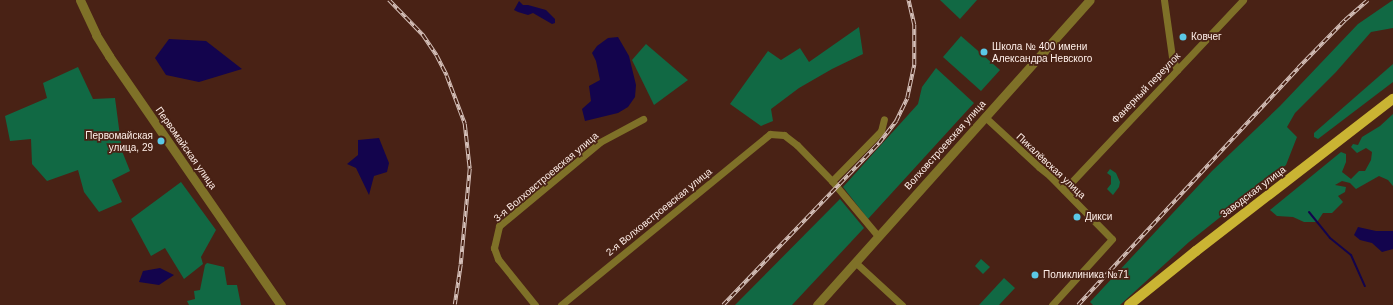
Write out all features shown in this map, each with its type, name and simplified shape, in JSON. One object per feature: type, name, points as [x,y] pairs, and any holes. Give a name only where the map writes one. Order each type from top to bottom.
[{"type":"main road","name":"Заводская улица","points":[[1129,305],[1184,260],[1393,99]]},
{"type":"street","name":"Первомайская улица","points":[[80,0],[96,35],[108,56],[281,305]]},
{"type":"street","name":"Волховстроевская улица","points":[[816,305],[1090,0]]},
{"type":"street","points":[[1164,0],[1172,57],[1177,70]]},
{"type":"street","name":"Фанерный переулок","points":[[1064,190],[1243,0]]},
{"type":"street","name":"Пикалёвская улица","points":[[986,117],[1064,190],[1112,239],[1052,305]]},
{"type":"street","name":"3-я Волховстроевская улица","points":[[535,305],[496,253],[494,248],[499,226],[600,142],[643,119]]},
{"type":"street","points":[[878,236],[832,181],[881,131],[884,119]]},
{"type":"street","name":"2-я Волховстроевская улица","points":[[561,305],[770,134],[784,136],[797,145],[832,181]]},
{"type":"street","points":[[855,262],[902,305]]},
{"type":"green space","points":[[940,0],[977,0],[960,19]]},
{"type":"green space","points":[[1393,0],[1393,28],[1371,32],[1336,72],[1295,113],[1287,127],[1297,137],[1286,165],[1189,242],[1120,305],[1093,305],[1090,302],[1212,171],[1280,106],[1358,24]]},
{"type":"green space","points":[[859,27],[863,54],[832,69],[799,88],[771,109],[773,121],[761,126],[730,104],[768,51],[781,60],[800,48],[809,62]]},
{"type":"green space","points":[[961,36],[1000,70],[981,91],[943,57]]},
{"type":"green space","points":[[646,44],[688,80],[654,105],[632,60]]},
{"type":"green space","points":[[1393,64],[1393,82],[1318,139],[1314,137],[1314,133]]},
{"type":"green space","points":[[78,67],[93,99],[115,98],[122,151],[130,171],[112,180],[122,202],[99,212],[84,192],[78,170],[47,181],[32,164],[31,139],[10,141],[5,116],[47,98],[43,83]]},
{"type":"green space","points":[[936,68],[974,103],[868,219],[843,187],[918,104],[922,87]]},
{"type":"green space","points":[[1393,114],[1393,186],[1388,180],[1379,176],[1356,189],[1350,183],[1342,181],[1335,185],[1346,187],[1345,192],[1338,196],[1343,202],[1332,213],[1323,213],[1317,222],[1304,222],[1293,217],[1277,216],[1270,210],[1341,152],[1346,154],[1346,162],[1342,172],[1351,179],[1359,171],[1365,171],[1371,160],[1372,152],[1366,148],[1357,153],[1351,147],[1353,144],[1358,145],[1362,137],[1380,126]]},
{"type":"green space","points":[[1110,169],[1116,173],[1120,182],[1119,187],[1113,195],[1107,189],[1111,184],[1111,176],[1107,173]]},
{"type":"green space","points":[[181,182],[216,230],[201,257],[203,264],[184,279],[165,248],[151,256],[131,219]]},
{"type":"green space","points":[[840,199],[864,228],[792,305],[735,305]]},
{"type":"green space","points":[[981,259],[990,267],[983,274],[975,266]]},
{"type":"green space","points":[[207,263],[224,267],[227,285],[237,285],[241,305],[189,305],[187,301],[195,299],[194,291],[200,290],[205,265]]},
{"type":"green space","points":[[1004,278],[1015,288],[999,305],[979,305]]},
{"type":"shaded area","points":[[519,1],[523,5],[546,10],[555,19],[555,23],[552,24],[533,13],[528,15],[514,10]]},
{"type":"shaded area","points":[[618,37],[629,56],[636,85],[635,97],[628,107],[618,113],[585,121],[582,109],[591,101],[589,86],[600,80],[596,61],[592,53],[597,46],[608,38]]},
{"type":"shaded area","points":[[169,39],[206,41],[242,69],[199,82],[166,75],[155,58]]},
{"type":"shaded area","points":[[379,138],[389,163],[387,172],[374,176],[369,195],[356,168],[347,164],[358,155],[358,140]]},
{"type":"shaded area","points":[[1358,227],[1376,231],[1393,231],[1393,249],[1382,252],[1372,243],[1360,240],[1354,235]]},
{"type":"shaded area","points":[[160,268],[174,275],[159,285],[139,282],[143,271]]},
{"type":"waterway","points":[[1309,212],[1330,238],[1351,255],[1365,286]]},
{"type":"railway","points":[[389,0],[423,35],[437,56],[447,76],[465,124],[470,169],[461,265],[455,305]]},
{"type":"railway","points":[[723,305],[879,143],[896,121],[907,98],[914,65],[914,25],[908,0]]},
{"type":"railway","points":[[1078,305],[1298,68],[1345,20],[1368,0]]},
{"type":"place","name":"Ковчег","points":[[1183,37]]},
{"type":"place","name":"Школа № 400 имени Александра Невского","points":[[984,52]]},
{"type":"place","name":"Первомайская улица, 29","points":[[161,141]]},
{"type":"place","name":"Дикси","points":[[1077,217]]},
{"type":"place","name":"Поликлиника №71","points":[[1035,275]]}]
